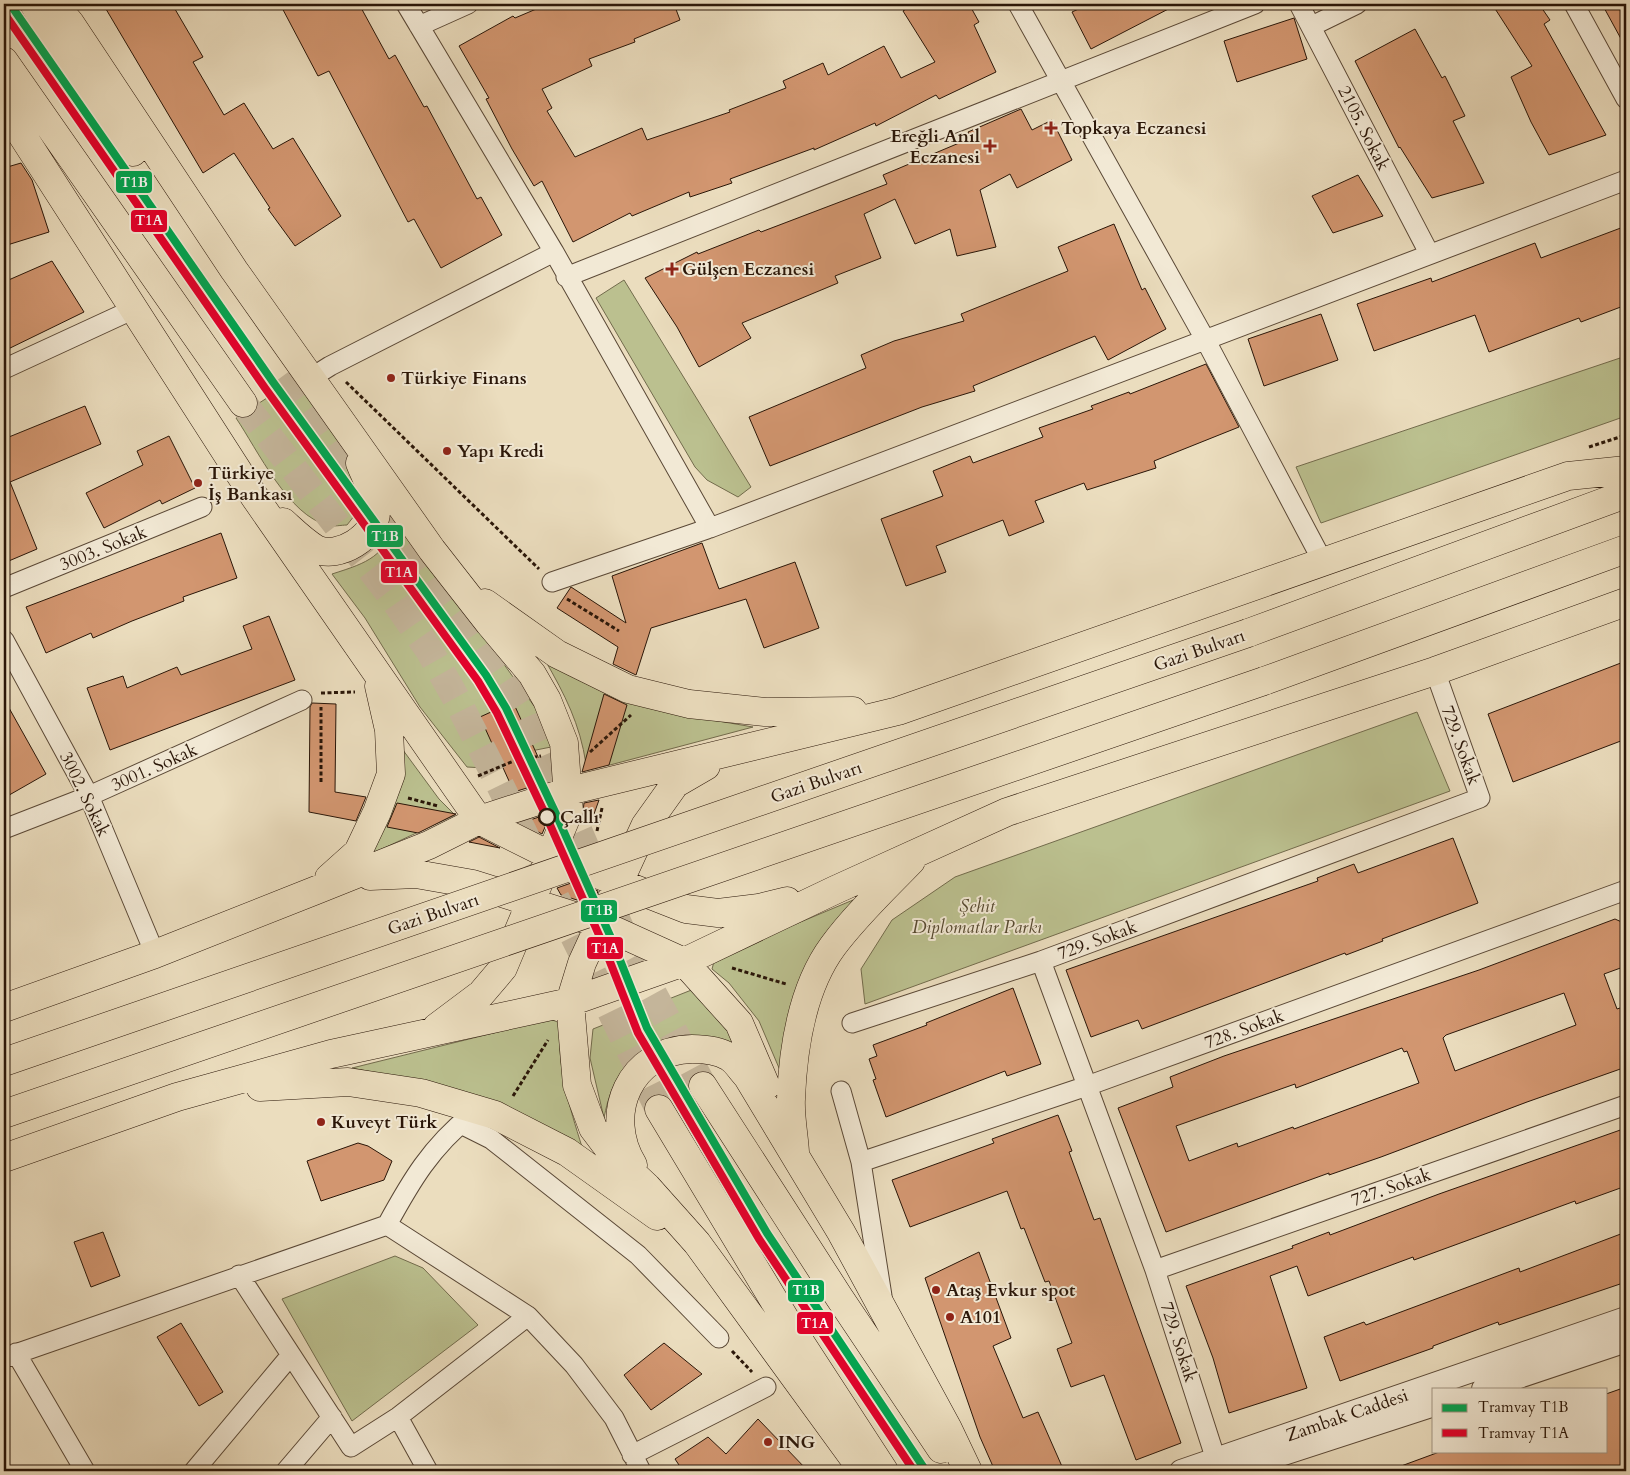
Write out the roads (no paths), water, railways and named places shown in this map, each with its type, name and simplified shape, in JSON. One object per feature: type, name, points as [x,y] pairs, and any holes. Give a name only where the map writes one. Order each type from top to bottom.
[{"type":"highway","points":[[34,4],[59,46],[309,373]]},
{"type":"highway","points":[[54,4],[70,23],[234,270],[459,585],[532,674],[547,700],[564,743],[569,811],[504,968],[481,994],[430,1033]]},
{"type":"highway","points":[[4,61],[243,403]]},
{"type":"highway","points":[[7,121],[134,309],[254,496],[479,820],[550,856],[686,909],[718,912],[759,908],[835,890]]},
{"type":"highway","points":[[254,496],[318,550],[341,550],[356,543],[370,532],[376,512],[370,488],[343,422]]},
{"type":"highway","points":[[4,1008],[155,954],[429,845],[479,820],[569,791],[898,711],[1322,560],[1568,476],[1626,470]]},
{"type":"highway","name":"Gazi Bulvarı","points":[[4,1062],[1248,633],[1626,494]]},
{"type":"highway","points":[[4,1114],[1264,681],[1626,549]]},
{"type":"highway","points":[[459,585],[557,654],[628,689],[689,704],[765,712],[898,711]]},
{"type":"highway","points":[[4,1158],[177,1097],[331,1054],[570,1002],[684,962],[923,849],[1008,812],[1435,672],[1626,602]]},
{"type":"highway","points":[[314,891],[358,852],[378,812],[391,774],[389,730],[380,691],[369,662]]},
{"type":"highway","points":[[724,754],[675,784],[645,826],[582,963],[570,1002],[577,1085],[593,1128],[615,1157],[647,1187],[697,1243],[863,1471]]},
{"type":"highway","points":[[796,1161],[791,1101],[794,1062],[811,986],[832,947],[867,907],[923,849]]},
{"type":"highway","points":[[351,876],[416,874],[473,884],[600,924],[684,962],[739,1024],[796,1161]]},
{"type":"highway","points":[[647,1187],[624,1151],[620,1133],[619,1111],[637,1074],[649,1063],[682,1049],[716,1051],[730,1057],[746,1076],[796,1161],[841,1232],[885,1317],[948,1429],[968,1471]]},
{"type":"highway","points":[[177,1097],[283,1084],[348,1082],[421,1093],[469,1117],[495,1115],[567,1152],[697,1243]]},
{"type":"highway","points":[[703,1086],[839,1297],[956,1471]]},
{"type":"highway","points":[[659,1110],[787,1322],[884,1471]]},
{"type":"street","points":[[406,4],[554,252],[566,277],[710,528]]},
{"type":"street","points":[[419,26],[468,4]]},
{"type":"street","points":[[1018,4],[1206,341],[1322,560]]},
{"type":"street","points":[[566,277],[1254,4]]},
{"type":"street","name":"2105. Sokak","points":[[1299,4],[1429,253]]},
{"type":"street","points":[[1312,26],[1358,4]]},
{"type":"street","points":[[1574,4],[1626,99]]},
{"type":"street","points":[[552,582],[710,528],[1206,341],[1429,253],[1626,180]]},
{"type":"street","points":[[309,373],[554,252]]},
{"type":"street","points":[[4,368],[134,309]]},
{"type":"street","name":"3003. Sokak","points":[[4,588],[202,508]]},
{"type":"street","name":"3002. Sokak","points":[[4,640],[90,796],[155,954]]},
{"type":"street","name":"729. Sokak","points":[[1224,1467],[1155,1270],[1041,961],[1480,798],[1435,672]]},
{"type":"street","name":"3001. Sokak","points":[[4,829],[90,796],[302,700]]},
{"type":"street","name":"728. Sokak","points":[[861,1162],[1087,1086],[1626,890]]},
{"type":"street","points":[[852,1024],[1041,961]]},
{"type":"street","points":[[841,1091],[861,1162],[885,1317]]},
{"type":"street","name":"727. Sokak","points":[[1155,1270],[1626,1105]]},
{"type":"street","points":[[85,1471],[10,1356],[387,1225],[416,1172],[469,1117],[491,1139],[638,1255],[720,1338]]},
{"type":"street","points":[[387,1225],[528,1316],[574,1365],[614,1418],[637,1463],[766,1386]]},
{"type":"street","points":[[239,1275],[351,1447],[398,1417],[528,1316]]},
{"type":"street","name":"Zambak Caddesi","points":[[1437,1388],[1626,1318]]},
{"type":"street","points":[[1486,1388],[1626,1341]]},
{"type":"street","points":[[194,1471],[291,1355]]},
{"type":"street","name":"Zambak Caddesi","points":[[1224,1467],[1432,1390]]},
{"type":"street","name":"Zambak Caddesi","points":[[1180,1471],[1224,1467],[1432,1406]]},
{"type":"street","points":[[286,1471],[332,1417]]},
{"type":"street","points":[[398,1417],[428,1471]]},
{"type":"tunnel","points":[[287,373],[475,632],[526,710],[600,881]]},
{"type":"tunnel","points":[[243,403],[393,598],[429,650],[499,783],[659,1109]]},
{"type":"tunnel","points":[[616,919],[632,955],[703,1086]]},
{"type":"tram line","name":"T1B","points":[[10,4],[273,382],[486,675],[506,708],[556,814],[612,940],[647,1028],[767,1233],[926,1471]]},
{"type":"tram line","name":"T1A","points":[[4,13],[265,388],[478,681],[497,713],[547,818],[603,944],[638,1033],[759,1239],[914,1471]]},
{"type":"place","name":"Topkaya Eczanesi","points":[[1051,128]]},
{"type":"place","name":"Ereğli Anıl Eczanesi","points":[[990,146]]},
{"type":"place","name":"Gülşen Eczanesi","points":[[672,269]]},
{"type":"place","name":"Türkiye Finans","points":[[391,378]]},
{"type":"place","name":"Yapı Kredi","points":[[447,451]]},
{"type":"place","name":"Türkiye İş Bankası","points":[[198,483]]},
{"type":"place","name":"Çallı","points":[[547,817]]},
{"type":"place","name":"Kuveyt Türk","points":[[321,1122]]},
{"type":"place","name":"Ataş Evkur spot","points":[[936,1290]]},
{"type":"place","name":"A101","points":[[950,1317]]},
{"type":"place","name":"ING","points":[[768,1442]]},
{"type":"park label","name":"Şehit Diplomatlar Parkı","points":[[977,916]]}]
